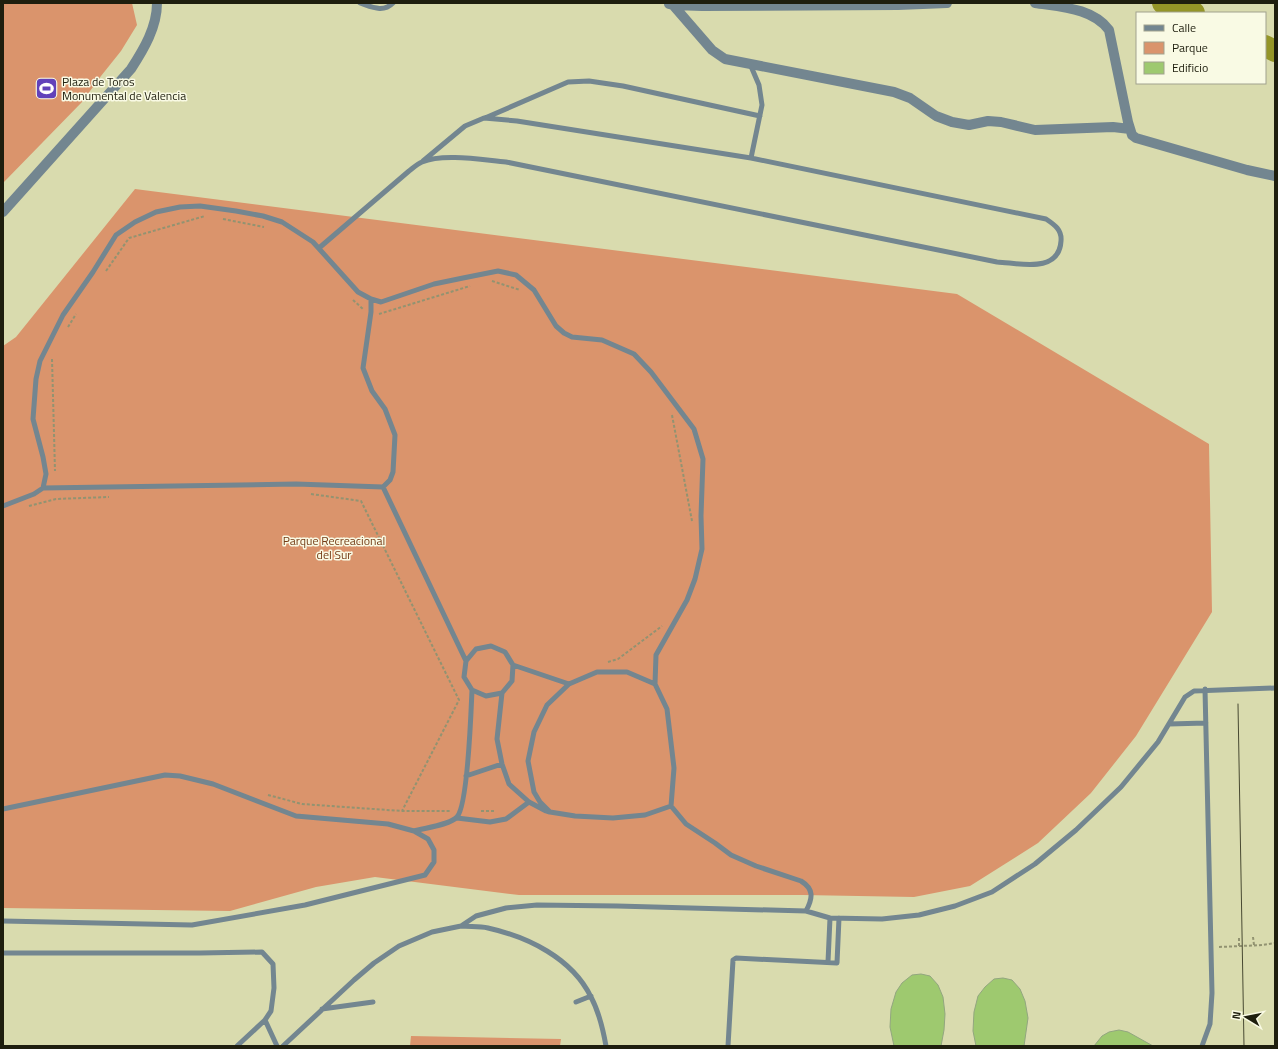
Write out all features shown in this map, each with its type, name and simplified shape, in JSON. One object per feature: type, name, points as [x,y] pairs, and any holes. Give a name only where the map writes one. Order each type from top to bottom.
[{"type":"street","points":[[3,212],[131,69],[151,32],[157,9],[157,3]]},
{"type":"street","points":[[670,4],[702,6],[890,5],[947,3]]},
{"type":"street","points":[[1036,3],[1081,12],[1097,18],[1105,24],[1109,30],[1125,112],[1132,135],[1136,138],[1247,170],[1275,176]]},
{"type":"street","points":[[670,4],[712,50],[725,59],[894,92],[910,98],[936,116],[952,122],[969,125],[988,121],[1001,122],[1035,130],[1113,127],[1130,129]]},
{"type":"lane","points":[[360,3],[379,9],[386,8],[393,3]]},
{"type":"lane","points":[[750,64],[758,85],[762,105],[751,158]]},
{"type":"lane","points":[[318,248],[465,126],[568,82],[589,81],[623,86],[760,116]]},
{"type":"lane","points":[[422,162],[438,158],[469,158],[506,162],[996,262],[1040,264],[1052,261],[1059,252],[1061,235],[1056,226],[1046,219],[751,158],[517,121],[484,118]]},
{"type":"lane","points":[[42,488],[46,474],[33,419],[36,380],[40,361],[63,315],[93,272],[116,235],[136,222],[156,212],[180,207],[200,206],[243,212],[282,222],[298,231],[312,242],[358,292],[371,299],[382,302],[434,284],[498,271],[516,275],[534,290],[556,326],[564,333],[572,337],[602,340],[634,354],[651,372],[694,429],[703,459],[700,516],[702,549],[695,579],[687,600],[656,656],[655,684],[667,709],[674,768],[671,806],[686,824],[731,855],[756,866],[807,884],[811,889],[811,896],[810,904],[806,911]]},
{"type":"lane","points":[[3,506],[34,494],[42,488],[56,487],[296,484],[383,487],[390,480],[393,472],[395,435],[385,409],[372,391],[363,368],[371,312],[371,299]]},
{"type":"lane","points":[[383,487],[466,661],[464,677],[472,690],[486,696],[502,693]]},
{"type":"lane","points":[[466,661],[476,649],[491,646],[506,652],[513,665],[512,681],[502,693],[497,739],[502,764],[509,784],[529,802],[550,812],[575,816],[613,818],[645,815],[671,806]]},
{"type":"lane","points":[[513,665],[569,684]]},
{"type":"lane","points":[[550,812],[540,802],[534,792],[528,762],[534,732],[547,704],[569,684],[597,672],[627,672],[655,684]]},
{"type":"lane","points":[[461,926],[476,916],[506,908],[537,905],[806,911],[830,918],[882,919],[920,915],[955,906],[992,892],[1035,864],[1076,830],[1121,787],[1158,742],[1185,697],[1194,691],[1275,688]]},
{"type":"lane","points":[[457,818],[465,791],[472,690]]},
{"type":"lane","points":[[1202,1046],[1210,1024],[1212,993],[1205,690]]},
{"type":"lane","points":[[1169,724],[1206,723]]},
{"type":"lane","points":[[466,776],[502,764]]},
{"type":"lane","points":[[3,809],[165,775],[180,776],[212,784],[296,816],[388,824],[414,831],[428,839],[434,850],[434,862],[425,875],[305,905],[192,926],[3,922]]},
{"type":"lane","points":[[414,831],[448,823],[457,818],[490,822],[506,819],[529,802]]},
{"type":"lane","points":[[828,962],[830,918]]},
{"type":"lane","points":[[728,1046],[733,960],[736,958],[837,963],[839,918]]},
{"type":"lane","points":[[283,1046],[374,963],[399,946],[432,932],[461,926],[487,927],[519,937],[548,950],[571,970],[591,996],[603,1031],[606,1046]]},
{"type":"lane","points":[[3,953],[262,952],[273,964],[274,988],[271,1011],[265,1020],[237,1046]]},
{"type":"lane","points":[[576,1002],[591,996]]},
{"type":"lane","points":[[322,1009],[373,1002]]},
{"type":"lane","points":[[265,1020],[277,1046]]},
{"type":"path","points":[[103,274],[129,238],[206,216]]},
{"type":"path","points":[[220,219],[264,227]]},
{"type":"path","points":[[490,281],[523,291]]},
{"type":"path","points":[[350,297],[361,309],[379,314],[475,285]]},
{"type":"path","points":[[66,330],[78,311]]},
{"type":"path","points":[[52,355],[56,499]]},
{"type":"path","points":[[671,409],[692,525]]},
{"type":"path","points":[[306,494],[361,501],[459,700],[402,811]]},
{"type":"path","points":[[26,507],[56,499],[111,497]]},
{"type":"path","points":[[604,664],[618,659],[663,625]]},
{"type":"path","points":[[264,794],[302,804],[402,811],[497,811]]},
{"type":"path","points":[[1253,937],[1254,945]]},
{"type":"path","points":[[1239,938],[1239,946]]},
{"type":"path","points":[[1211,947],[1275,943]]},
{"type":"green space","name":"Plaza de Toros Monumental de Valencia","points":[[3,3],[132,3],[137,25],[121,51],[82,102],[3,183]]},
{"type":"green space","name":"Parque Recreacional del Sur","points":[[135,189],[957,294],[1209,444],[1212,612],[1136,736],[1091,793],[1038,843],[970,886],[914,897],[803,895],[519,895],[375,877],[316,887],[230,911],[3,908],[3,346],[16,337]]},
{"type":"green space","points":[[411,1036],[561,1039],[560,1046],[410,1046]]},
{"type":"building","points":[[921,974],[930,976],[938,985],[943,997],[945,1014],[941,1046],[894,1046],[890,1027],[891,1009],[896,992],[902,983],[912,975]]},
{"type":"building","points":[[1003,978],[1012,980],[1020,989],[1025,1001],[1028,1018],[1024,1046],[976,1046],[973,1031],[974,1012],[978,996],[994,979]]},
{"type":"building","points":[[1119,1030],[1128,1032],[1153,1046],[1094,1046],[1102,1036],[1109,1032]]},
{"type":"waterway","points":[[1163,3],[1191,12]]},
{"type":"waterway","points":[[1266,46],[1275,51]]},
{"type":"tram line","points":[[1238,704],[1244,1046]]},
{"type":"place","name":"Plaza de Toros Monumental de Valencia","points":[[47,89]]}]
